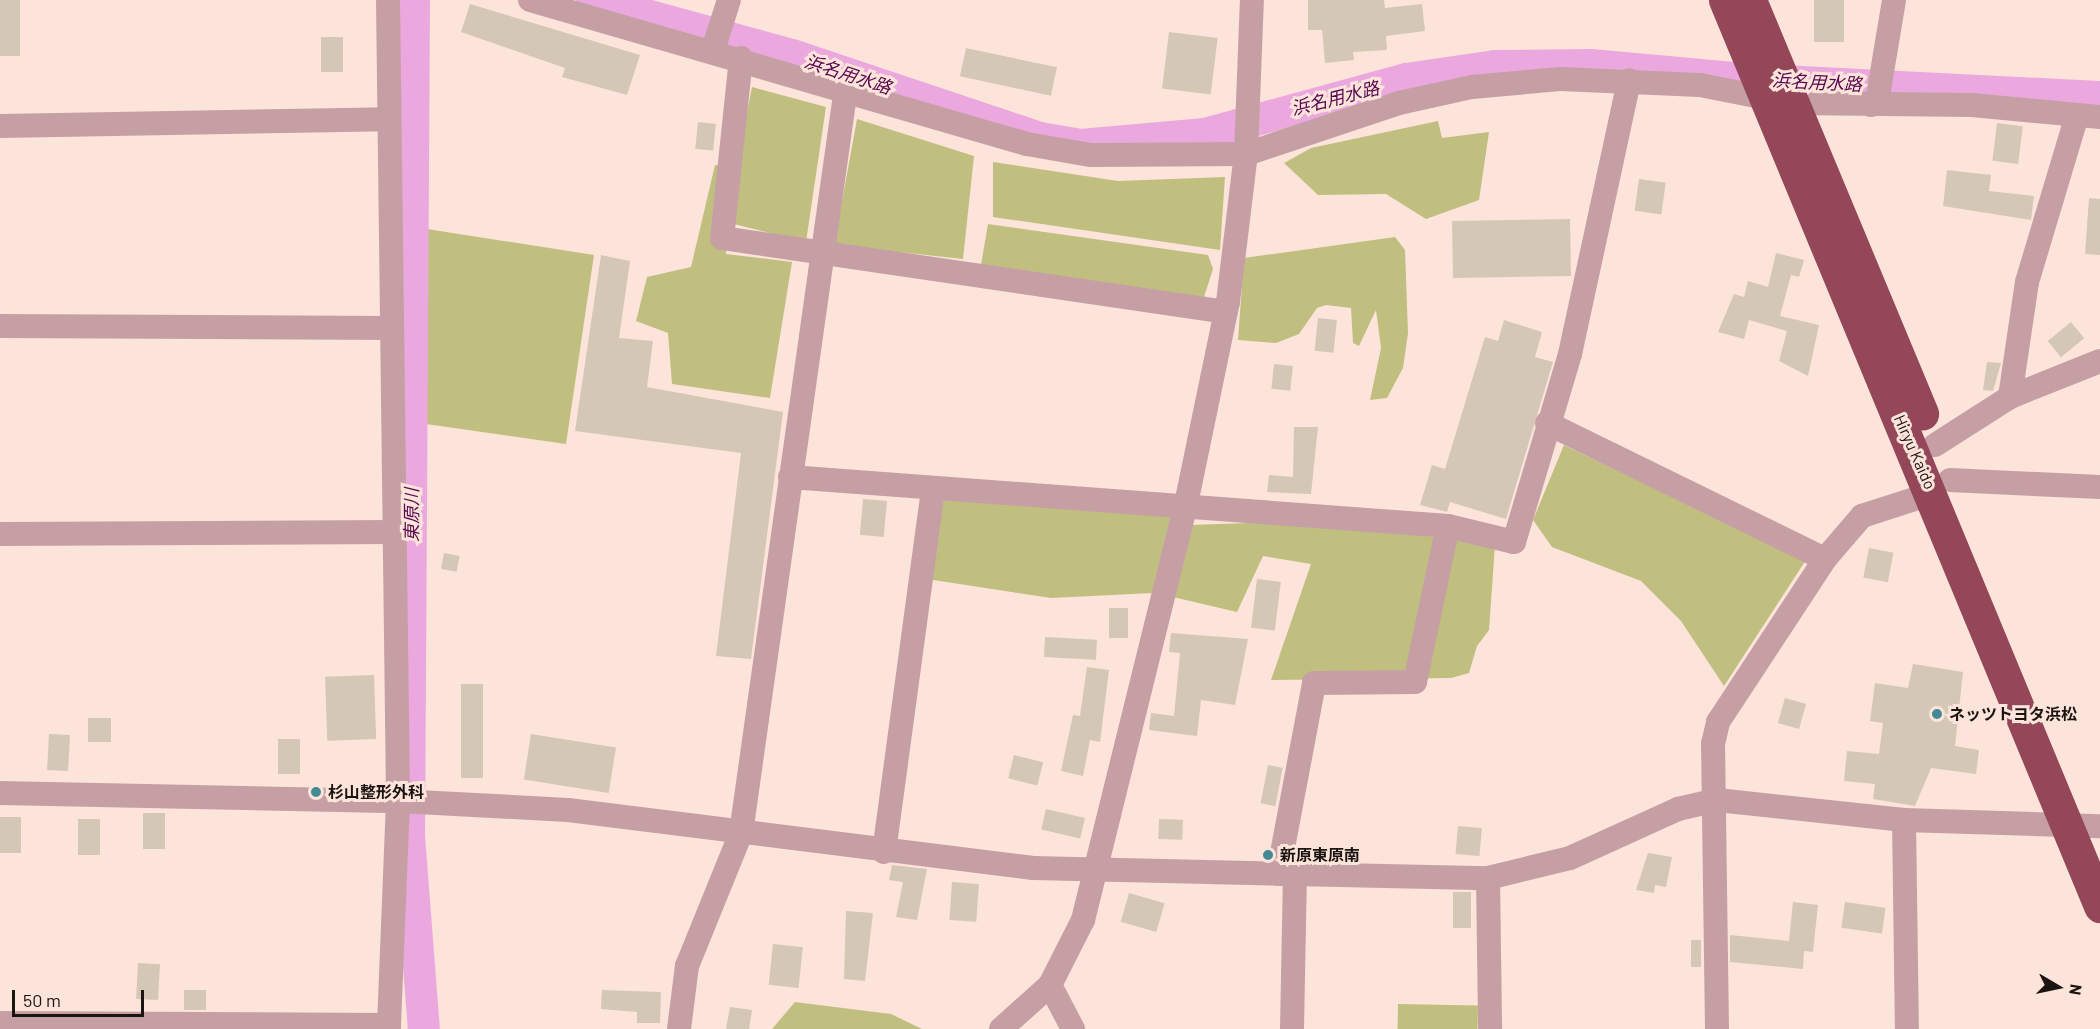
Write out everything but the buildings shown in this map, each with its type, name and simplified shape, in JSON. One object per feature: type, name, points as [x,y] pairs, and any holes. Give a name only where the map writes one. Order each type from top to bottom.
[{"type":"highway","name":"Hiryu Kaido","points":[[1725,0],[1759,53],[1941,486],[2091,832],[2100,906]]},
{"type":"highway","name":"Hiryu Kaido","points":[[1750,0],[1759,53]]},
{"type":"highway","name":"Hiryu Kaido","points":[[1776,95],[1935,445],[1941,486]]},
{"type":"street","points":[[0,1023],[389,1027],[398,801],[388,0]]},
{"type":"street","points":[[530,0],[720,26],[741,58],[722,238],[821,255],[1226,312]]},
{"type":"street","points":[[1001,1029],[1050,985],[1083,920],[1185,509],[1226,312],[1246,144],[1245,98],[1252,0]]},
{"type":"street","points":[[1875,100],[1894,0]]},
{"type":"street","points":[[741,58],[1027,144],[1091,155],[1246,144],[1399,103],[1472,87],[1629,80],[1700,85],[1776,95],[1972,105],[2089,116],[2027,282],[2010,397]]},
{"type":"street","points":[[790,477],[1185,509],[1448,526],[1514,542],[1570,354],[1629,80]]},
{"type":"street","points":[[679,1029],[687,966],[741,833],[846,88]]},
{"type":"street","points":[[0,126],[388,119]]},
{"type":"street","points":[[0,326],[391,328]]},
{"type":"street","points":[[1935,445],[2010,397],[2100,361]]},
{"type":"street","points":[[1548,423],[1825,559]]},
{"type":"street","points":[[1717,1029],[1717,800],[1713,744],[1718,722],[1825,559],[1862,516],[1941,486],[2100,487]]},
{"type":"street","points":[[884,852],[933,489]]},
{"type":"street","points":[[1292,1029],[1287,874],[1314,683],[1415,681],[1448,526]]},
{"type":"street","points":[[0,534],[393,532]]},
{"type":"street","points":[[0,794],[398,801],[568,810],[884,852],[1095,870],[1488,878],[1570,858],[1678,809],[1717,800],[1904,820],[2091,832]]},
{"type":"street","points":[[1904,820],[1907,1029]]},
{"type":"street","points":[[1488,878],[1490,1029]]},
{"type":"street","points":[[1050,985],[1073,1029]]},
{"type":"shaded area","points":[[752,87],[826,107],[806,242],[726,222],[726,254],[792,262],[770,398],[672,384],[668,333],[636,321],[647,277],[691,267],[715,165],[725,166],[726,215]]},
{"type":"shaded area","points":[[857,119],[974,156],[963,259],[834,245]]},
{"type":"shaded area","points":[[1438,121],[1442,138],[1489,132],[1479,200],[1426,219],[1386,194],[1318,195],[1284,163],[1311,148]]},
{"type":"shaded area","points":[[993,162],[1118,181],[1225,177],[1220,250],[993,217]]},
{"type":"shaded area","points":[[988,224],[1208,255],[1213,269],[1204,297],[981,265]]},
{"type":"shaded area","points":[[427,229],[594,255],[566,444],[426,424]]},
{"type":"shaded area","points":[[1395,237],[1405,250],[1408,333],[1403,368],[1387,398],[1370,400],[1381,348],[1376,310],[1359,346],[1353,343],[1351,308],[1326,305],[1317,308],[1299,334],[1276,343],[1238,340],[1244,258]]},
{"type":"shaded area","points":[[1564,445],[1806,560],[1724,686],[1681,621],[1641,581],[1552,547],[1533,520]]},
{"type":"shaded area","points":[[944,497],[1171,515],[1153,593],[1051,598],[927,579]]},
{"type":"shaded area","points":[[1312,521],[1495,545],[1489,630],[1477,646],[1469,673],[1451,678],[1271,680],[1311,564],[1263,556],[1237,612],[1173,597],[1190,525]]},
{"type":"shaded area","points":[[795,1002],[891,1014],[922,1029],[772,1029]]},
{"type":"shaded area","points":[[1398,1004],[1478,1005],[1478,1029],[1398,1029]]},
{"type":"waterway","name":"東原川","points":[[414,0],[409,836],[424,1029]]},
{"type":"waterway","name":"浜名用水路","points":[[592,0],[792,55],[1040,138],[1081,145],[1205,134],[1406,79],[1495,66],[1591,65],[1744,79],[2100,97]]},
{"type":"place","name":"ネッツトヨタ浜松","points":[[1937,714]]},
{"type":"place","name":"杉山整形外科","points":[[316,792]]},
{"type":"place","name":"新原東原南","points":[[1268,855]]}]
